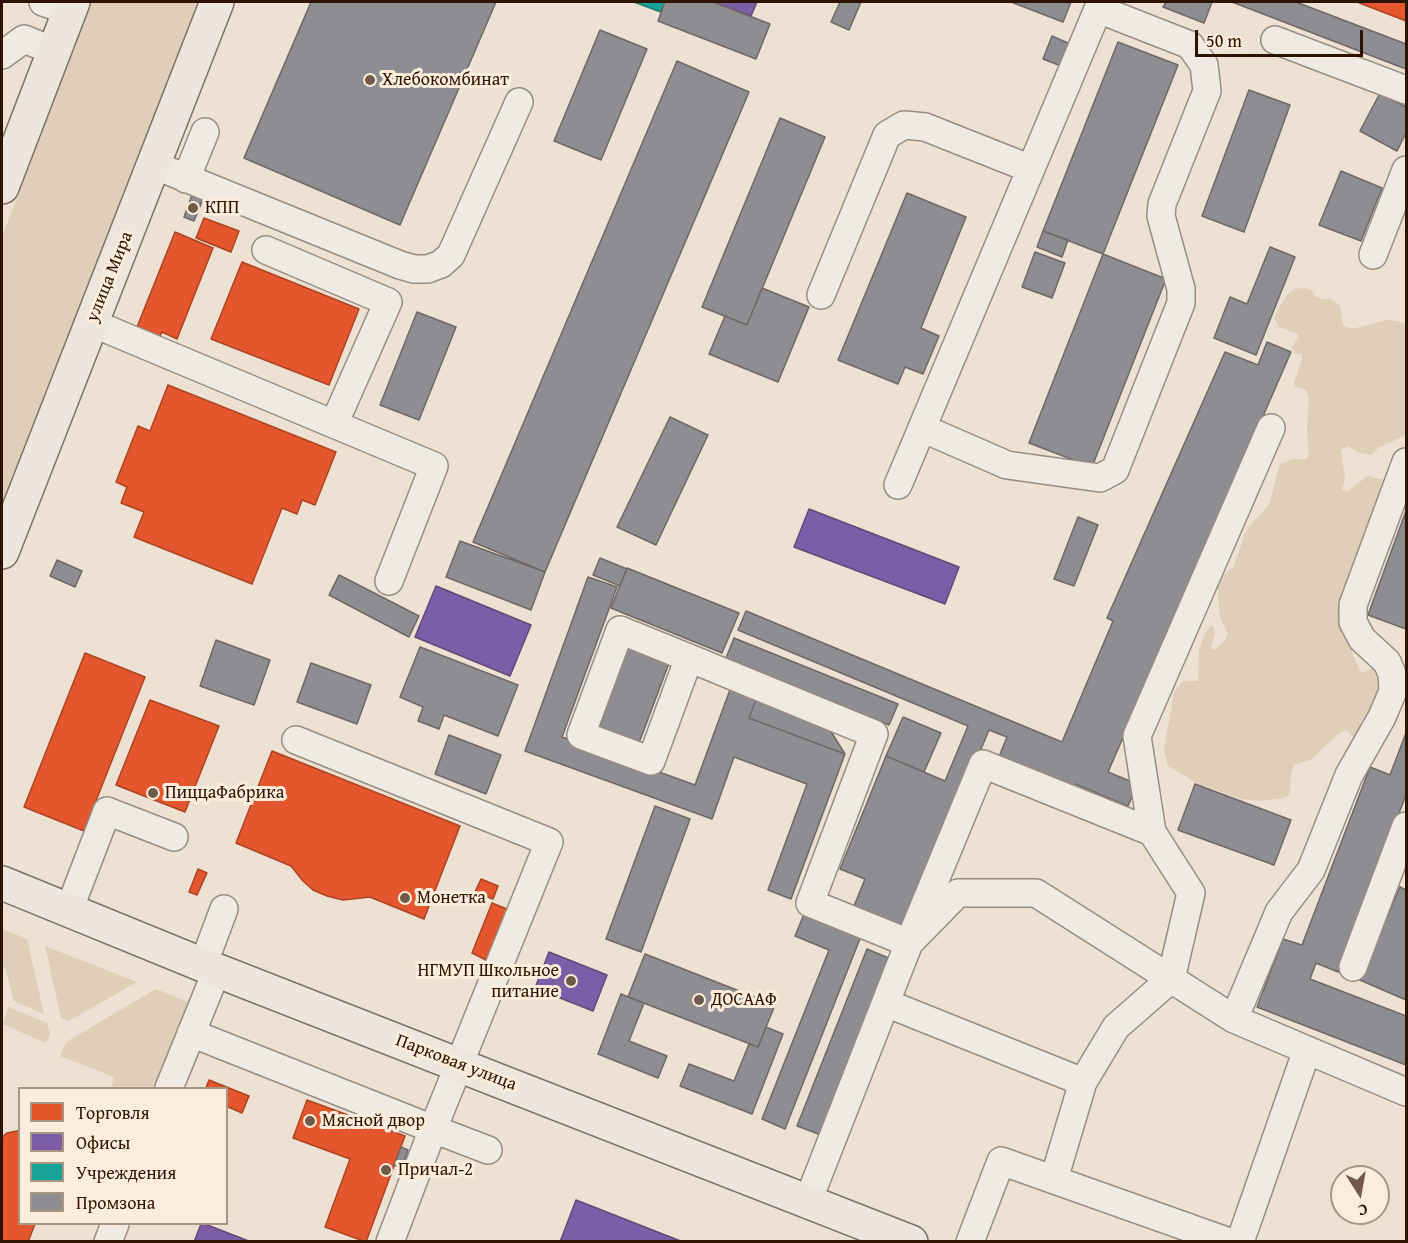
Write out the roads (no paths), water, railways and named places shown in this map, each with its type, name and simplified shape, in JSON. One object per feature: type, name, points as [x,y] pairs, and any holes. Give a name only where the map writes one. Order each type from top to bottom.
[{"type":"main road","name":"улица Мира","points":[[2,552],[217,2]]},
{"type":"main road","points":[[2,187],[54,51],[62,5]]},
{"type":"main road","name":"Парковая улица","points":[[2,883],[911,1242]]},
{"type":"lane","points":[[898,485],[1100,5],[1190,45],[1204,65],[1207,91],[1162,204],[1161,216],[1181,289],[1181,303],[1115,470],[1100,478],[1007,465],[922,428]]},
{"type":"lane","points":[[2,55],[24,39],[54,51]]},
{"type":"lane","points":[[1275,40],[1407,90]]},
{"type":"lane","points":[[154,165],[400,265],[414,269],[428,269],[441,264],[452,255],[519,102]]},
{"type":"lane","points":[[821,295],[887,135],[904,125],[925,127],[1031,169]]},
{"type":"lane","points":[[186,178],[205,132]]},
{"type":"lane","points":[[1373,255],[1407,170]]},
{"type":"lane","points":[[266,250],[388,302],[334,424]]},
{"type":"lane","points":[[92,323],[434,466],[390,581]]},
{"type":"lane","points":[[1054,1179],[1083,1082],[1116,1027],[1171,979],[1191,893],[1152,832],[1137,736],[1271,428]]},
{"type":"lane","points":[[1234,1018],[1279,912],[1311,870],[1349,775],[1382,717],[1393,691],[1392,674],[1387,663],[1362,639],[1353,622],[1353,605],[1407,462]]},
{"type":"lane","points":[[689,658],[651,761],[581,735],[620,630],[689,658],[874,734],[810,903],[909,943]]},
{"type":"lane","points":[[296,740],[549,842],[390,1242]]},
{"type":"lane","points":[[808,1201],[909,943],[983,764],[1152,832]]},
{"type":"lane","points":[[69,910],[107,811],[174,837]]},
{"type":"lane","points":[[1353,967],[1407,826]]},
{"type":"lane","points":[[909,943],[958,893],[1036,893],[1234,1018],[1407,1092]]},
{"type":"lane","points":[[170,1087],[191,1034],[224,909]]},
{"type":"lane","points":[[886,1003],[1083,1082]]},
{"type":"lane","points":[[191,1034],[488,1150]]},
{"type":"lane","points":[[1240,1242],[1308,1050]]},
{"type":"lane","points":[[970,1242],[1000,1161],[1228,1242]]},
{"type":"lane","points":[[108,1242],[115,1225]]},
{"type":"place","name":"Хлебокомбинат","points":[[370,80]]},
{"type":"place","name":"КПП","points":[[193,208]]},
{"type":"place","name":"ПиццаФабрика","points":[[153,793]]},
{"type":"place","name":"Монетка","points":[[405,898]]},
{"type":"place","name":"НГМУП Школьное питание","points":[[571,981]]},
{"type":"place","name":"ДОСААФ","points":[[699,1000]]},
{"type":"place","name":"Мясной двор","points":[[310,1121]]},
{"type":"place","name":"Причал-2","points":[[386,1170]]}]
